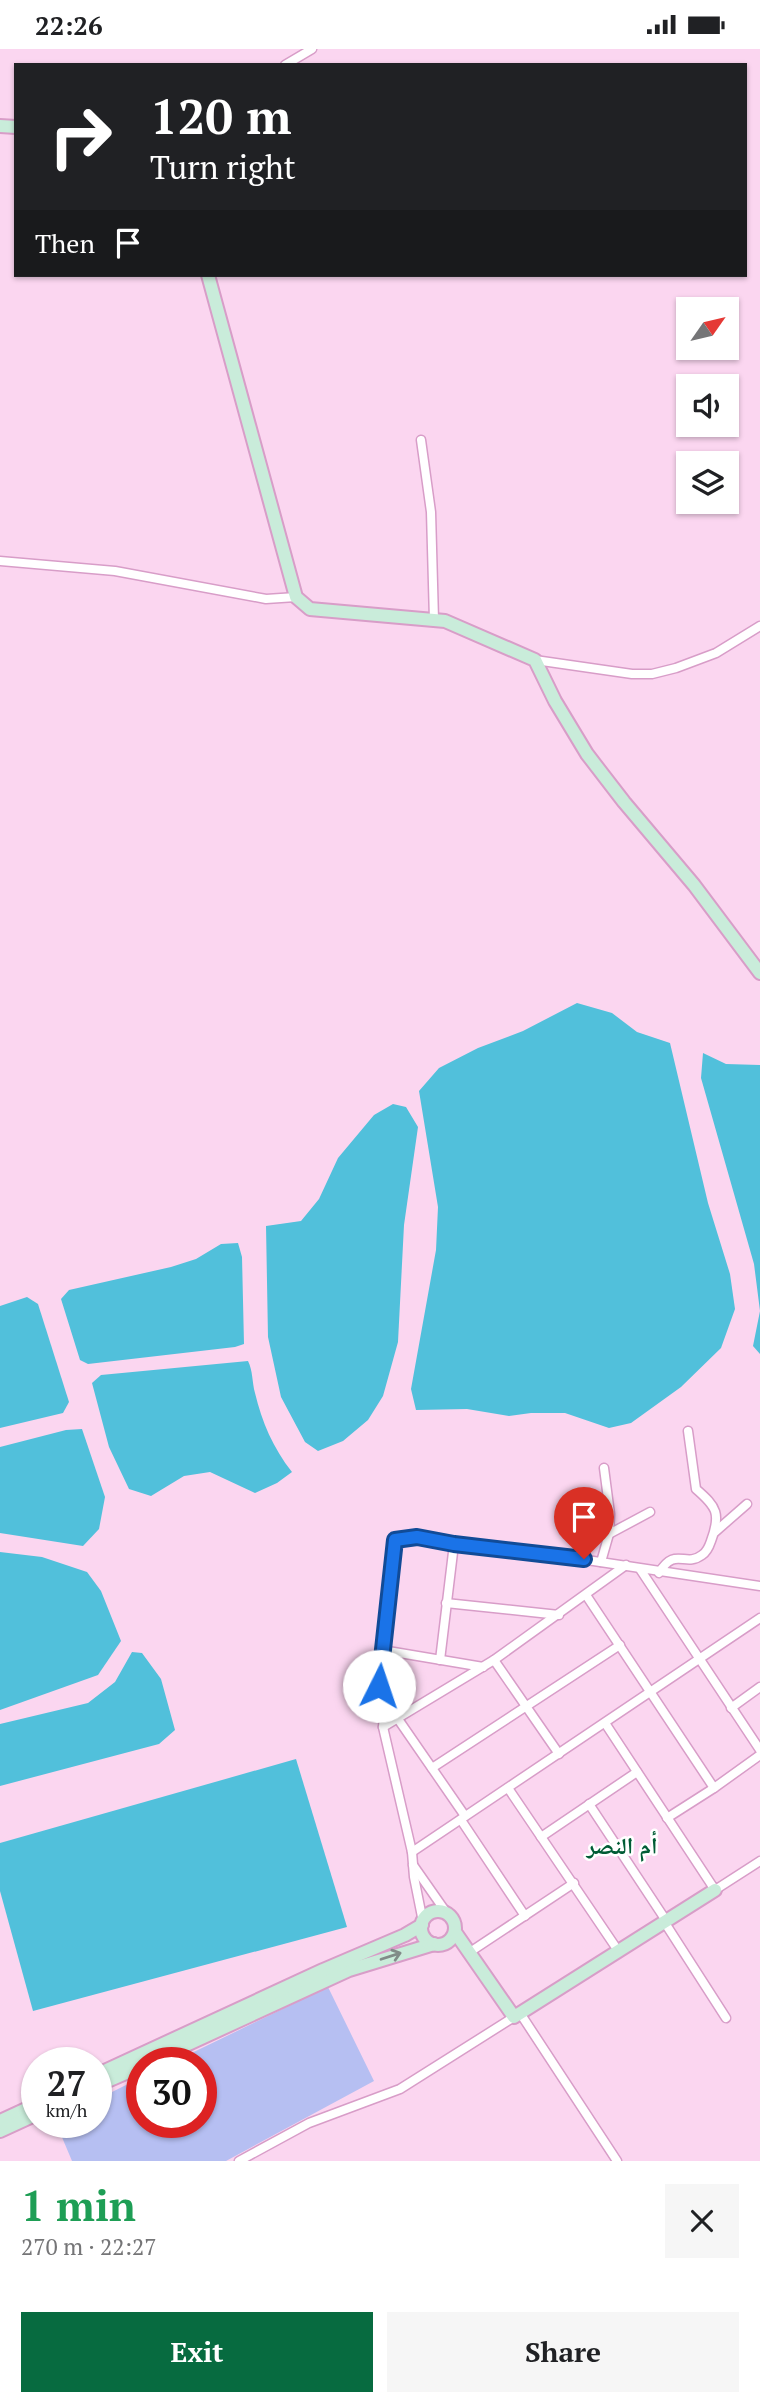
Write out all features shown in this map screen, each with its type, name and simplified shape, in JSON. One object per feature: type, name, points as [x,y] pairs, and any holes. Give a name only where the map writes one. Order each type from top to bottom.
[{"type":"street","points":[[288,63],[312,49]]},
{"type":"street","points":[[209,277],[296,597],[310,609],[444,621],[535,660],[632,674],[652,674],[676,668],[716,653],[760,626]]},
{"type":"street","points":[[421,440],[430,511],[434,620]]},
{"type":"street","points":[[0,561],[115,571],[266,599],[296,597]]},
{"type":"street","points":[[535,660],[586,754],[694,885],[760,973]]},
{"type":"street","points":[[659,1573],[667,1560],[691,1559],[703,1555],[715,1532],[718,1517],[711,1502],[696,1489],[688,1431]]},
{"type":"street","points":[[601,1562],[610,1514],[604,1468]]},
{"type":"street","points":[[715,1532],[747,1504]]},
{"type":"street","points":[[608,1534],[650,1512]]},
{"type":"street","points":[[434,1944],[425,1938],[422,1924],[412,1851],[383,1727],[384,1704],[379,1686],[395,1540],[417,1537],[760,1586]]},
{"type":"street","points":[[440,1660],[454,1544]]},
{"type":"street","points":[[383,1727],[494,1660],[626,1566]]},
{"type":"street","points":[[640,1569],[760,1753],[714,1788],[667,1818]]},
{"type":"street","points":[[586,1595],[714,1788]]},
{"type":"street","points":[[446,1603],[559,1615]]},
{"type":"street","points":[[412,1851],[760,1618]]},
{"type":"street","points":[[432,1768],[620,1645]]},
{"type":"street","points":[[382,1650],[483,1667]]},
{"type":"street","points":[[494,1660],[559,1754]]},
{"type":"street","points":[[731,1708],[760,1688]]},
{"type":"street","points":[[398,1719],[525,1916]]},
{"type":"street","points":[[606,1723],[715,1890]]},
{"type":"street","points":[[541,1837],[638,1772]]},
{"type":"street","points":[[508,1788],[619,1952]]},
{"type":"street","points":[[589,1804],[726,2018]]},
{"type":"street","points":[[239,2161],[309,2123],[400,2089],[760,1861]]},
{"type":"street","points":[[413,1865],[454,1923],[455,1932],[517,2015],[617,2161]]},
{"type":"street","points":[[470,1952],[574,1884]]},
{"type":"street","points":[[112,2068],[405,1935],[434,1912],[448,1915]]},
{"type":"street","points":[[182,2047],[349,1970],[434,1944],[445,1944],[455,1932]]},
{"type":"street","points":[[0,2121],[21,2111]]},
{"type":"street","points":[[0,2131],[21,2121]]},
{"type":"shaded area","points":[[577,1003],[612,1013],[637,1032],[670,1043],[708,1203],[730,1274],[735,1309],[721,1348],[681,1387],[631,1423],[609,1428],[565,1413],[509,1416],[467,1409],[416,1410],[411,1389],[436,1250],[438,1207],[419,1091],[439,1068],[478,1048],[523,1031]]},
{"type":"shaded area","points":[[703,1053],[726,1064],[760,1065],[760,1311],[754,1264],[701,1078]]},
{"type":"shaded area","points":[[393,1104],[406,1107],[418,1127],[404,1225],[398,1342],[383,1396],[368,1420],[343,1441],[318,1451],[305,1442],[281,1397],[268,1337],[266,1226],[301,1221],[319,1199],[338,1158],[374,1115]]},
{"type":"shaded area","points":[[238,1243],[242,1257],[244,1344],[88,1364],[80,1360],[61,1299],[69,1290],[171,1267],[196,1259],[221,1244]]},
{"type":"shaded area","points":[[27,1297],[38,1304],[69,1402],[63,1413],[0,1428],[0,1306]]},
{"type":"shaded area","points":[[760,1311],[760,1354],[753,1346]]},
{"type":"shaded area","points":[[248,1361],[265,1424],[279,1454],[292,1472],[277,1483],[255,1493],[210,1472],[184,1476],[151,1496],[129,1489],[109,1447],[92,1383],[101,1375]]},
{"type":"shaded area","points":[[82,1429],[105,1497],[99,1529],[83,1546],[0,1533],[0,1447],[66,1430]]},
{"type":"shaded area","points":[[0,1552],[42,1557],[87,1572],[101,1591],[121,1641],[98,1675],[0,1710]]},
{"type":"shaded area","points":[[132,1652],[142,1653],[161,1679],[175,1730],[159,1744],[0,1786],[0,1724],[88,1703],[115,1682]]},
{"type":"shaded area","points":[[296,1759],[347,1927],[33,2011],[0,1891],[0,1843]]},
{"type":"shaded area","points":[[328,1987],[374,2081],[226,2161],[72,2161],[62,2138],[112,2138],[112,2092],[126,2085],[126,2138],[217,2138],[217,2047],[204,2047]]},
{"type":"district","name":"أم النصر","points":[[622,1845]]},
{"type":"route","points":[[379,1686],[395,1540],[417,1537],[454,1544],[584,1559]]}]
